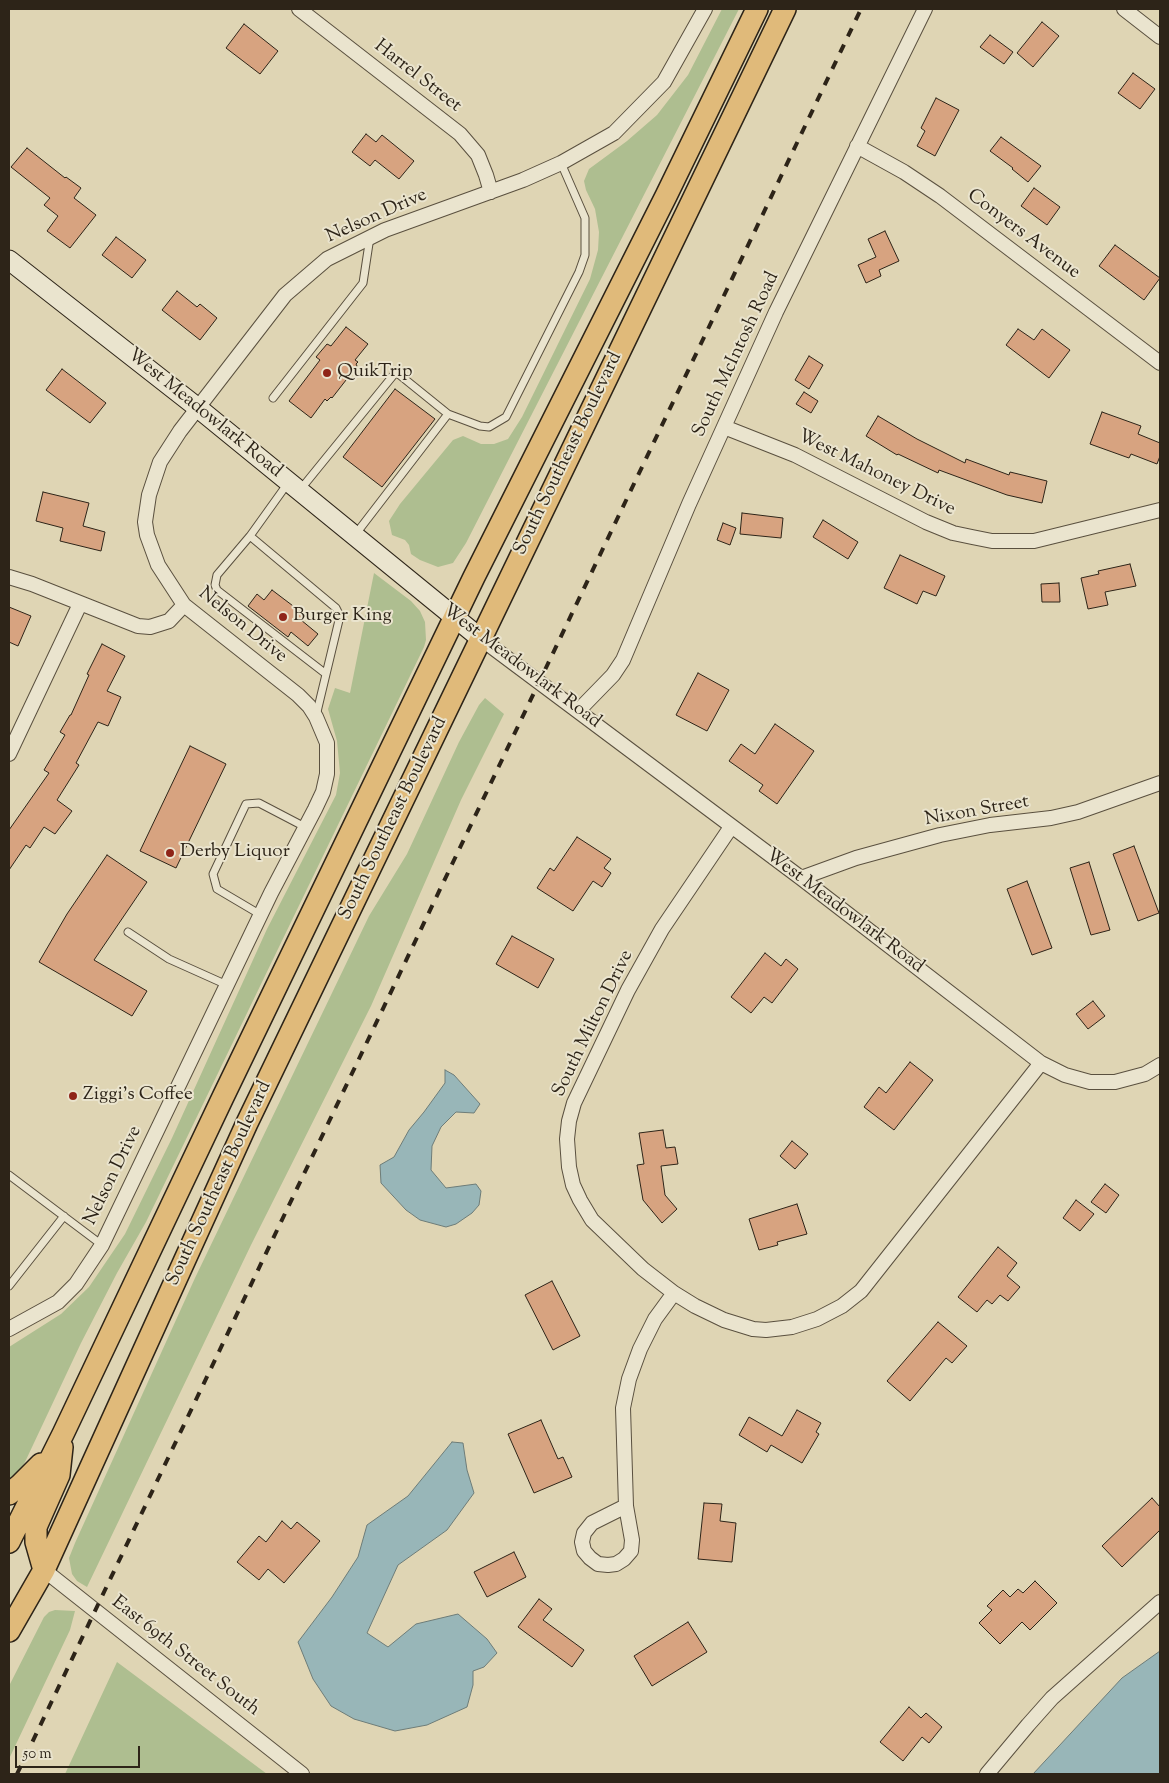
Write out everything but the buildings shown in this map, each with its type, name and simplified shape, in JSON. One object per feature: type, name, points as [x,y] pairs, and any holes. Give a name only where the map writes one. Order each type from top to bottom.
[{"type":"main road","name":"South Southeast Boulevard","points":[[9,1542],[59,1442],[223,1096],[455,617],[666,196],[756,9]]},
{"type":"main road","name":"South Southeast Boulevard","points":[[9,1631],[44,1570],[247,1123],[784,9]]},
{"type":"main road","name":"West Meadowlark Road","points":[[9,260],[198,408],[480,638]]},
{"type":"main road","points":[[9,1494],[20,1486],[59,1442]]},
{"type":"main road","points":[[44,1570],[36,1542],[36,1527],[59,1474],[59,1442]]},
{"type":"street","name":"Harrel Street","points":[[299,9],[460,134],[478,155],[491,192]]},
{"type":"street","name":"Nelson Drive","points":[[9,1329],[58,1302],[76,1284],[102,1245],[261,915],[323,792],[327,774],[327,742],[316,717],[298,695],[184,605],[158,565],[146,535],[145,522],[149,495],[160,462],[170,445],[285,295],[327,259],[385,230],[491,192],[561,164],[614,133],[664,82],[705,9]]},
{"type":"street","name":"South McIntosh Road","points":[[578,711],[613,674],[623,660],[776,312],[925,9]]},
{"type":"street","points":[[1124,9],[1160,36]]},
{"type":"street","name":"Conyers Avenue","points":[[857,146],[904,172],[940,196],[1160,363]]},
{"type":"street","name":"West Mahoney Drive","points":[[724,427],[795,456],[926,522],[972,537],[992,541],[1034,542],[1160,510]]},
{"type":"street","points":[[9,577],[32,584],[128,624],[138,626],[150,627],[169,621],[184,605]]},
{"type":"street","points":[[9,754],[80,604]]},
{"type":"street","name":"West Meadowlark Road","points":[[480,638],[801,878],[1041,1063],[1065,1075],[1090,1082],[1115,1082],[1145,1074],[1160,1065]]},
{"type":"street","name":"Nixon Street","points":[[801,878],[856,858],[940,835],[990,825],[1052,818],[1078,812],[1160,783]]},
{"type":"street","name":"South Milton Drive","points":[[731,827],[662,929],[628,990],[574,1103],[569,1121],[567,1139],[568,1167],[573,1185],[592,1220],[644,1269],[674,1293],[724,1320],[754,1329],[792,1327],[817,1319],[842,1306],[861,1291],[1041,1063]]},
{"type":"street","points":[[626,1506],[623,1408],[629,1379],[640,1349],[655,1319],[674,1293]]},
{"type":"street","name":"East 69th Street South","points":[[44,1570],[302,1774]]},
{"type":"street","points":[[987,1774],[1052,1698],[1160,1602]]},
{"type":"lane","points":[[326,674],[217,590],[215,585],[217,575],[396,372],[448,414],[480,426],[489,427],[506,416],[580,272],[585,255],[585,218],[561,164]]},
{"type":"lane","points":[[273,398],[363,283],[370,237]]},
{"type":"lane","points":[[355,535],[448,414]]},
{"type":"lane","points":[[250,536],[336,608],[340,616],[316,717]]},
{"type":"lane","points":[[261,915],[217,889],[213,874],[246,804],[259,803],[305,827]]},
{"type":"lane","points":[[128,932],[170,959],[227,985]]},
{"type":"lane","points":[[9,1174],[102,1245]]},
{"type":"lane","points":[[9,1286],[64,1216]]},
{"type":"green space","points":[[722,9],[739,9],[466,543],[453,563],[438,567],[420,560],[411,554],[409,545],[405,540],[392,535],[389,521],[400,504],[453,440],[463,436],[481,444],[494,444],[508,439],[522,417],[590,279],[598,250],[599,232],[595,209],[584,181],[589,169],[627,141],[657,115],[688,75]]},
{"type":"green space","points":[[374,573],[411,601],[420,611],[425,622],[426,640],[424,647],[146,1222],[81,1343],[25,1462],[15,1479],[9,1484],[9,1347],[61,1314],[89,1287],[125,1234],[172,1138],[267,929],[336,795],[340,773],[337,741],[328,709],[335,688],[350,693]]},
{"type":"green space","points":[[485,698],[504,714],[461,800],[371,1006],[251,1245],[87,1587],[77,1581],[72,1574],[69,1558],[75,1543],[195,1278],[369,916],[407,854],[459,742],[479,705]]},
{"type":"green space","points":[[55,1610],[75,1611],[70,1630],[9,1759],[9,1686],[44,1617],[49,1612]]},
{"type":"green space","points":[[117,1662],[267,1774],[65,1774]]},
{"type":"water","points":[[445,1070],[454,1075],[480,1104],[474,1113],[456,1112],[441,1127],[432,1146],[431,1170],[446,1188],[476,1184],[481,1191],[479,1205],[472,1213],[456,1224],[446,1227],[420,1220],[406,1210],[381,1183],[380,1165],[394,1157],[409,1130],[445,1083]]},
{"type":"water","points":[[452,1442],[463,1443],[467,1470],[474,1493],[447,1530],[398,1565],[367,1633],[388,1647],[416,1624],[458,1614],[487,1639],[497,1653],[484,1667],[473,1671],[473,1685],[467,1707],[427,1725],[395,1731],[354,1719],[331,1706],[313,1679],[298,1642],[332,1597],[358,1557],[367,1525],[408,1496]]},
{"type":"water","points":[[1160,1651],[1160,1774],[1033,1774],[1122,1678]]},
{"type":"railway","points":[[17,1774],[861,9]]},
{"type":"place","name":"QuikTrip","points":[[327,373]]},
{"type":"place","name":"Burger King","points":[[283,617]]},
{"type":"place","name":"Derby Liquor","points":[[170,853]]},
{"type":"place","name":"Ziggi's Coffee","points":[[73,1096]]}]
